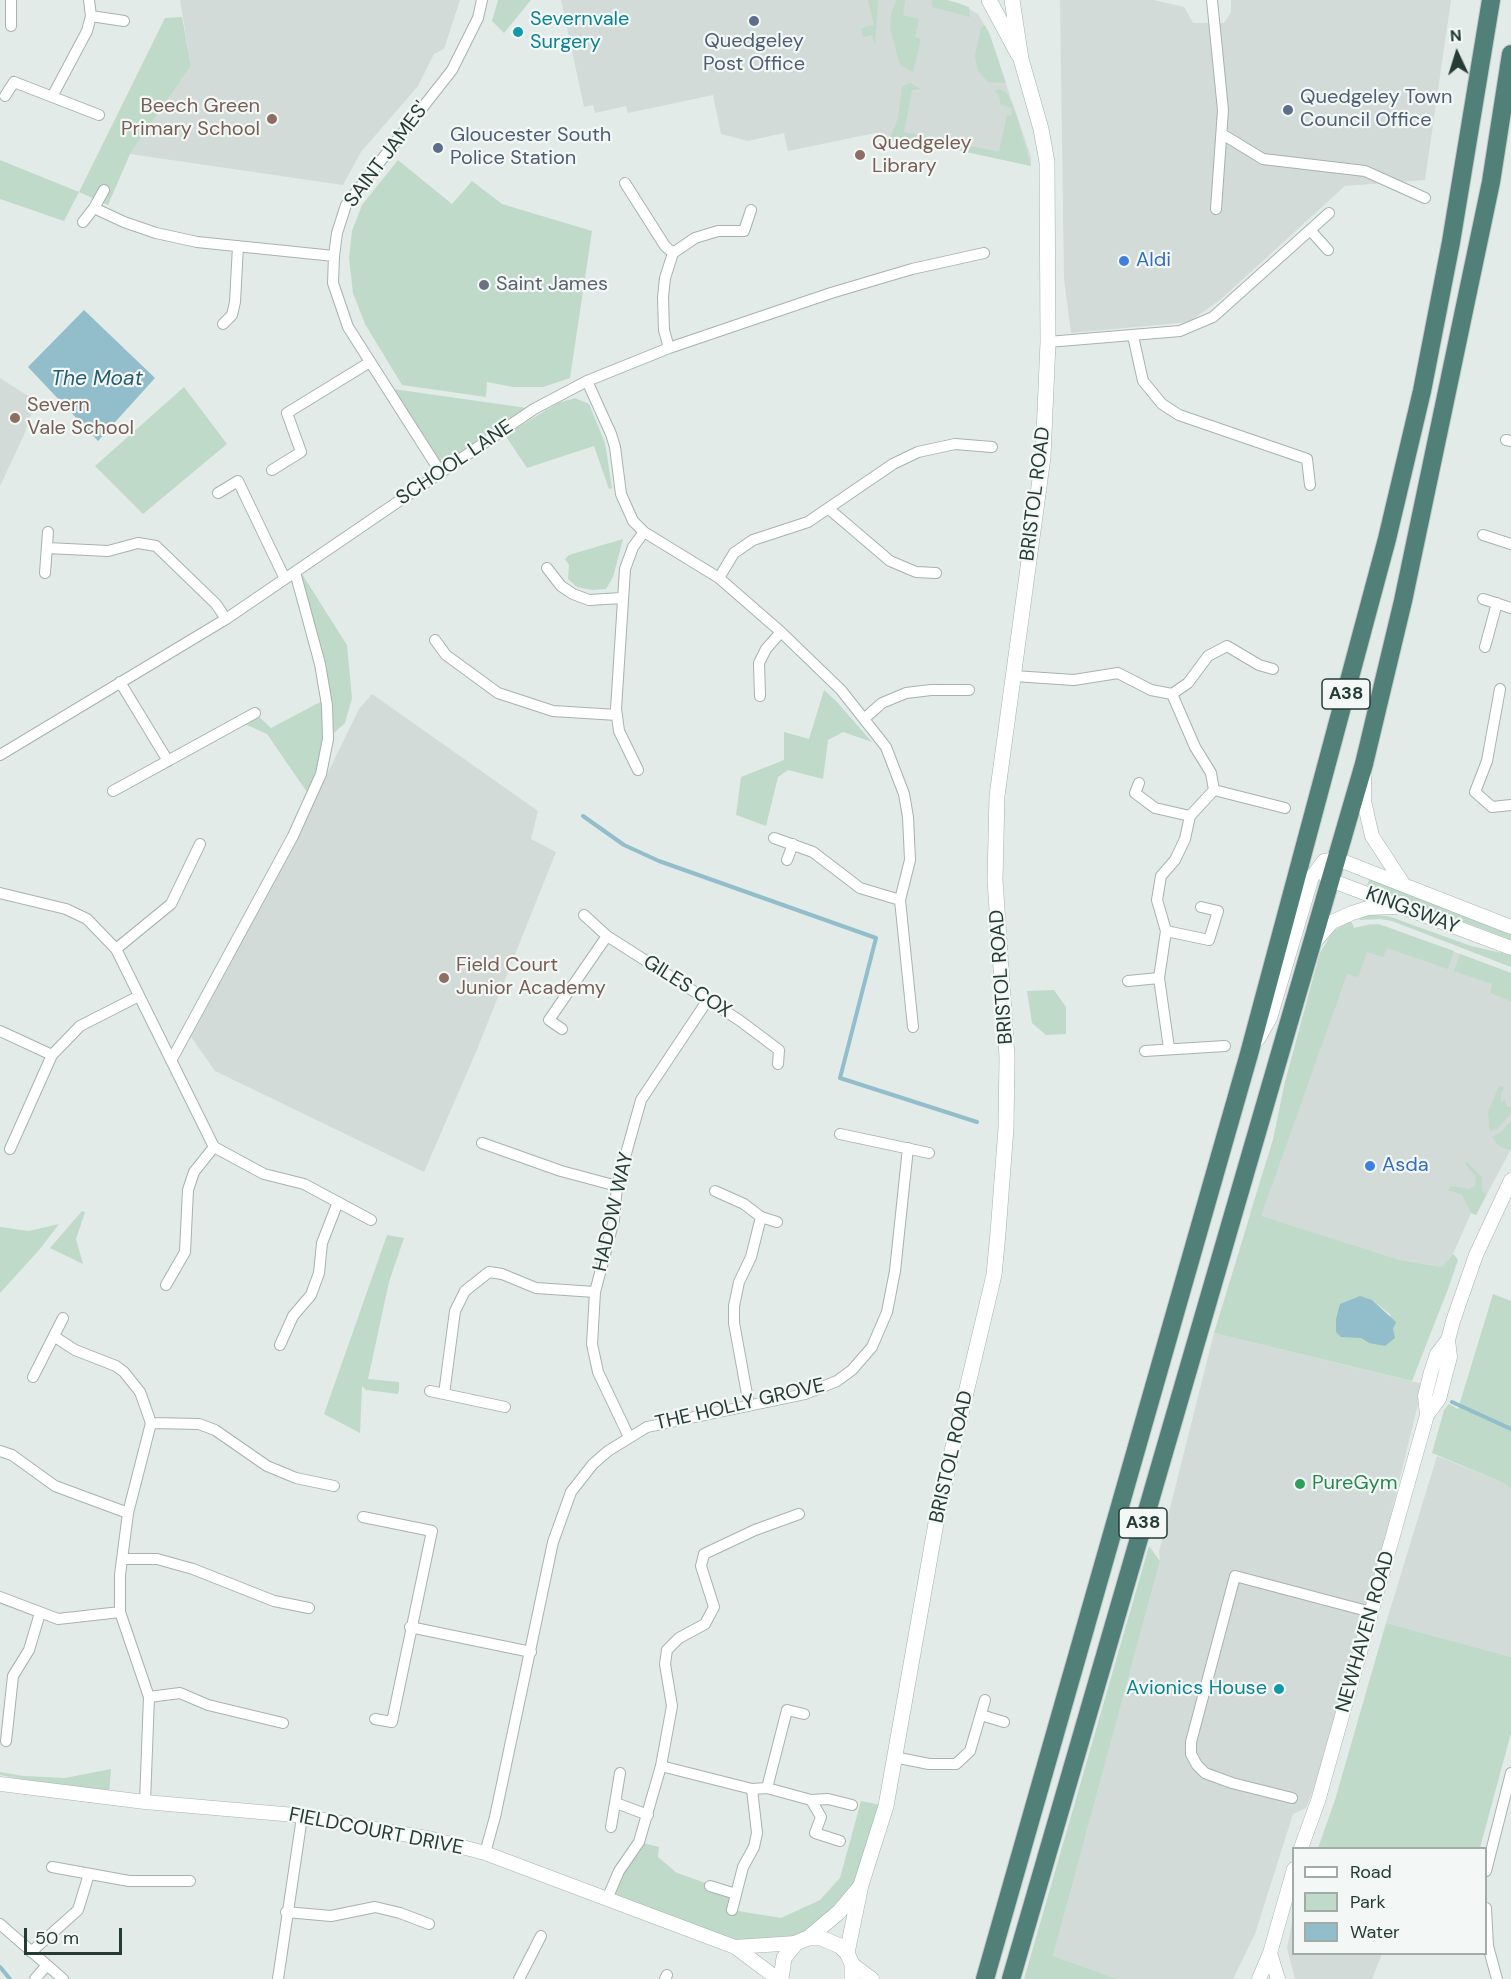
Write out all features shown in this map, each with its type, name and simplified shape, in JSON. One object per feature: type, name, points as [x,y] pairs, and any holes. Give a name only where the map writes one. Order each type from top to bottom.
[{"type":"highway","name":"A38","points":[[985,1979],[1249,1054],[1388,539],[1422,391],[1464,174],[1491,0]]},
{"type":"highway","name":"A38","points":[[1011,1979],[1237,1198],[1313,944],[1324,874],[1337,859],[1364,764],[1405,589],[1491,182],[1511,54]]},
{"type":"main road","name":"BRISTOL ROAD","points":[[989,0],[1021,59]]},
{"type":"main road","name":"BRISTOL ROAD","points":[[850,1965],[861,1886],[876,1842],[894,1757],[939,1506],[994,1275],[1004,1164],[1007,1057],[995,880],[996,819],[999,771],[1043,457],[1048,342],[1047,162],[1041,129],[1021,59],[1012,0]]},
{"type":"main road","name":"BRISTOL ROAD","points":[[802,1940],[838,1912],[861,1886]]},
{"type":"main road","points":[[780,1979],[784,1958],[802,1940],[821,1938],[831,1942],[850,1965]]},
{"type":"street","points":[[11,0],[11,26]]},
{"type":"street","points":[[53,95],[87,31],[91,16],[89,0]]},
{"type":"street","name":"SAINT JAMES'","points":[[441,473],[348,327],[333,283],[334,256],[337,233],[346,205],[452,70],[478,18],[482,0]]},
{"type":"street","points":[[1212,0],[1223,110],[1216,209]]},
{"type":"street","points":[[91,16],[124,21]]},
{"type":"street","points":[[5,96],[14,82],[53,95],[99,115]]},
{"type":"street","points":[[1222,134],[1263,159],[1356,169],[1374,174],[1425,198]]},
{"type":"street","points":[[625,183],[665,246],[673,253]]},
{"type":"street","points":[[83,222],[104,190]]},
{"type":"street","points":[[94,208],[156,233],[238,246],[334,256]]},
{"type":"street","points":[[669,348],[664,323],[663,297],[665,278],[673,253],[695,238],[718,231],[744,231],[752,210]]},
{"type":"street","points":[[1048,342],[1180,331],[1213,317],[1329,213]]},
{"type":"street","points":[[1311,231],[1328,250]]},
{"type":"street","points":[[223,324],[232,315],[236,302],[238,246]]},
{"type":"street","points":[[950,248],[952,260]]},
{"type":"street","name":"SCHOOL LANE","points":[[0,755],[226,619],[534,409],[586,381],[669,348],[831,293],[984,253]]},
{"type":"street","points":[[1133,336],[1143,381],[1162,404],[1179,415],[1310,456],[1310,485]]},
{"type":"street","points":[[273,470],[301,452],[286,414],[370,362]]},
{"type":"street","points":[[586,381],[615,447],[624,504],[644,532],[718,578],[781,632],[841,690],[886,747],[904,794],[911,841],[910,860],[900,900],[914,1027]]},
{"type":"street","points":[[718,578],[734,553],[753,540],[808,522],[868,479],[918,452],[955,444],[992,447]]},
{"type":"street","points":[[218,493],[238,481],[285,579]]},
{"type":"street","points":[[829,509],[890,561],[916,572],[936,573]]},
{"type":"street","points":[[45,573],[48,532]]},
{"type":"street","points":[[638,771],[619,731],[617,715],[625,569],[633,547],[644,532]]},
{"type":"street","points":[[1483,535],[1511,544]]},
{"type":"street","points":[[47,548],[108,551],[138,543],[156,546],[216,604],[226,619]]},
{"type":"street","points":[[547,568],[561,586],[573,594],[589,600],[622,598]]},
{"type":"street","points":[[172,1059],[293,836],[321,774],[328,739],[327,705],[320,664],[295,572]]},
{"type":"street","points":[[1485,647],[1511,596]]},
{"type":"street","points":[[1483,599],[1505,606]]},
{"type":"street","points":[[760,696],[759,663],[766,649],[781,632]]},
{"type":"street","points":[[435,640],[446,655],[498,693],[553,711],[617,715]]},
{"type":"street","points":[[1014,676],[1074,680],[1118,673],[1151,690],[1172,694],[1188,683],[1208,656],[1227,646],[1259,665],[1273,669]]},
{"type":"street","points":[[120,682],[168,761]]},
{"type":"street","points":[[1500,689],[1487,761],[1475,792],[1492,807],[1511,805]]},
{"type":"street","points":[[865,718],[882,703],[906,693],[931,690],[969,690]]},
{"type":"street","points":[[1172,694],[1195,747],[1211,772],[1214,790]]},
{"type":"street","points":[[113,791],[255,713]]},
{"type":"street","points":[[1364,764],[1365,801],[1372,836],[1402,882]]},
{"type":"street","points":[[1139,783],[1135,793],[1155,808],[1190,816]]},
{"type":"street","points":[[1214,790],[1285,808]]},
{"type":"street","points":[[1169,1048],[1159,978],[1166,931],[1157,900],[1161,876],[1174,860],[1185,839],[1190,816],[1214,790]]},
{"type":"street","points":[[774,838],[813,852],[860,888],[900,900]]},
{"type":"street","points":[[116,949],[171,904],[200,844]]},
{"type":"street","points":[[787,860],[793,844]]},
{"type":"street","points":[[1249,1054],[1270,1018],[1324,874],[1304,848]]},
{"type":"street","name":"KINGSWAY","points":[[1337,859],[1402,882],[1511,927]]},
{"type":"street","name":"KINGSWAY","points":[[1324,874],[1511,948]]},
{"type":"street","points":[[0,893],[66,909],[87,919],[116,949],[214,1147],[264,1174],[304,1184],[371,1220]]},
{"type":"street","points":[[1166,931],[1209,940],[1218,911],[1202,907]]},
{"type":"street","points":[[1313,944],[1332,922],[1352,913],[1368,909],[1404,907]]},
{"type":"street","name":"GILES COX","points":[[584,915],[608,936],[739,1020],[779,1050],[778,1064]]},
{"type":"street","points":[[562,1029],[549,1020],[608,936]]},
{"type":"street","points":[[1128,981],[1159,978]]},
{"type":"street","points":[[10,1149],[52,1055],[80,1026],[139,996]]},
{"type":"street","name":"HADOW WAY","points":[[629,1437],[598,1372],[592,1344],[595,1292],[614,1220],[617,1186],[641,1100],[707,1001]]},
{"type":"street","points":[[0,1031],[52,1055]]},
{"type":"street","points":[[1145,1051],[1225,1046]]},
{"type":"street","points":[[840,1134],[929,1153]]},
{"type":"street","points":[[482,1143],[561,1171],[617,1186]]},
{"type":"street","points":[[166,1285],[185,1252],[188,1190],[194,1172],[214,1147]]},
{"type":"street","name":"THE HOLLY GROVE","points":[[485,1853],[531,1652],[553,1542],[563,1508],[571,1492],[593,1464],[629,1437],[664,1422],[805,1394],[837,1382],[852,1370],[872,1347],[884,1324],[895,1271],[908,1148]]},
{"type":"street","name":"NEWHAVEN ROAD","points":[[1301,1847],[1318,1801],[1427,1415],[1425,1396],[1431,1372],[1437,1354],[1448,1340],[1473,1263],[1511,1180]]},
{"type":"street","points":[[715,1191],[744,1204],[761,1217],[777,1222]]},
{"type":"street","points":[[280,1345],[293,1316],[312,1295],[319,1273],[322,1243],[338,1202]]},
{"type":"street","points":[[749,1405],[734,1323],[734,1306],[739,1282],[751,1257],[761,1217]]},
{"type":"street","points":[[444,1394],[455,1311],[465,1291],[489,1272],[502,1274],[536,1288],[595,1292]]},
{"type":"street","points":[[33,1377],[63,1318]]},
{"type":"street","points":[[55,1337],[75,1350],[116,1366],[124,1372],[140,1392],[151,1423],[128,1513],[122,1559],[120,1612],[149,1697],[145,1802]]},
{"type":"street","points":[[430,1391],[505,1407]]},
{"type":"street","points":[[151,1423],[199,1424],[215,1430],[267,1466],[296,1478],[334,1486]]},
{"type":"street","points":[[0,1451],[12,1455],[55,1486],[128,1513]]},
{"type":"street","points":[[607,1899],[619,1871],[639,1842],[661,1766],[672,1706],[665,1664],[666,1650],[680,1638],[705,1624],[714,1608],[701,1566],[704,1554],[755,1530],[799,1514]]},
{"type":"street","points":[[363,1517],[432,1531],[410,1627],[392,1722],[375,1719]]},
{"type":"street","points":[[122,1559],[157,1559],[193,1569],[274,1600],[309,1608]]},
{"type":"street","points":[[1292,1798],[1232,1783],[1205,1773],[1191,1754],[1191,1742],[1235,1576],[1371,1612]]},
{"type":"street","points":[[0,1597],[58,1619],[120,1612]]},
{"type":"street","points":[[6,1741],[13,1676],[29,1650],[40,1613]]},
{"type":"street","points":[[410,1627],[531,1652]]},
{"type":"street","points":[[149,1697],[180,1694],[208,1705],[283,1723]]},
{"type":"street","points":[[894,1757],[929,1764],[956,1764],[970,1751],[985,1700]]},
{"type":"street","points":[[767,1788],[787,1710],[804,1714]]},
{"type":"street","points":[[981,1715],[1004,1722]]},
{"type":"street","points":[[661,1766],[752,1789],[767,1788],[811,1800],[828,1799],[852,1805]]},
{"type":"street","points":[[611,1827],[620,1773]]},
{"type":"street","points":[[1487,1864],[1510,1778]]},
{"type":"street","name":"FIELDCOURT DRIVE","points":[[0,1784],[145,1802],[302,1817],[432,1839],[485,1853],[735,1947],[780,1979]]},
{"type":"street","points":[[732,1910],[743,1867],[754,1846],[757,1833],[752,1789]]},
{"type":"street","points":[[811,1800],[821,1817],[815,1833],[840,1841]]},
{"type":"street","points":[[616,1803],[648,1815]]},
{"type":"street","points":[[278,1979],[286,1912],[302,1817]]},
{"type":"street","points":[[52,1867],[129,1881],[190,1881]]},
{"type":"street","points":[[1258,1979],[1269,1953],[1292,1872]]},
{"type":"street","points":[[31,1952],[78,1910],[89,1874]]},
{"type":"street","points":[[710,1887],[736,1894]]},
{"type":"street","points":[[286,1912],[331,1916],[375,1907],[400,1912],[429,1924]]},
{"type":"street","points":[[0,1924],[63,1979]]},
{"type":"street","points":[[1487,1933],[1497,1979]]},
{"type":"street","points":[[519,1979],[541,1936]]},
{"type":"street","name":"FIELDCOURT DRIVE","points":[[735,1947],[802,1940]]},
{"type":"street","points":[[1269,1953],[1278,1979]]},
{"type":"street","points":[[34,1979],[47,1965]]},
{"type":"street","points":[[850,1965],[872,1979]]},
{"type":"shaded area","name":"Beech Green Primary School","points":[[180,0],[460,0],[444,49],[434,54],[418,86],[361,152],[343,185],[130,154],[191,66]]},
{"type":"shaded area","points":[[561,0],[947,0],[959,3],[978,14],[988,31],[1031,157],[1031,166],[902,138],[888,142],[875,133],[788,151],[784,133],[748,141],[721,134],[713,95],[628,113],[626,106],[595,113],[593,105],[584,107]]},
{"type":"shaded area","points":[[1060,0],[1154,0],[1184,7],[1193,23],[1224,23],[1231,12],[1231,0],[1451,0],[1425,180],[1345,186],[1220,300],[1189,322],[1071,333],[1064,279]]},
{"type":"shaded area","name":"Severn Vale School","points":[[0,378],[36,401],[24,435],[0,486]]},
{"type":"shaded area","name":"Field Court Junior Academy","points":[[372,694],[538,811],[531,839],[556,852],[476,1052],[424,1172],[215,1071],[191,1037],[292,846],[359,709]]},
{"type":"shaded area","points":[[1350,919],[1354,928],[1370,924],[1385,926],[1511,973],[1511,1149],[1476,1215],[1471,1213],[1453,1254],[1442,1267],[1400,1260],[1250,1213],[1273,1140],[1285,1082],[1320,953],[1332,933]]},
{"type":"shaded area","points":[[1214,1333],[1423,1384],[1369,1603],[1318,1778],[1306,1808],[1293,1814],[1255,1934],[1233,1979],[1118,1979],[1053,1956],[1160,1561],[1159,1552]]},
{"type":"shaded area","points":[[1437,1456],[1504,1483],[1511,1489],[1511,1657],[1386,1623]]},
{"type":"shaded area","points":[[1292,1923],[1292,1955],[1382,1955],[1372,1979],[1295,1979],[1287,1948]]},
{"type":"green space","points":[[498,0],[531,0],[504,33],[492,21]]},
{"type":"green space","points":[[868,0],[878,0],[875,45],[872,35],[863,37],[861,28],[874,25]]},
{"type":"green space","points":[[897,0],[905,0],[903,15],[919,19],[915,37],[921,39],[913,72],[900,65],[890,28],[891,13]]},
{"type":"green space","points":[[932,0],[947,0],[969,7],[970,17],[932,7]]},
{"type":"green space","points":[[182,17],[191,66],[130,154],[108,205],[79,192],[165,18]]},
{"type":"green space","points":[[985,25],[1006,83],[988,82],[978,71],[975,56],[981,28]]},
{"type":"green space","points":[[910,83],[921,89],[912,90],[904,132],[999,152],[1007,115],[1011,116],[1012,108],[1001,105],[999,95],[994,91],[999,89],[1007,93],[1016,114],[1031,166],[902,138],[888,142],[898,119],[902,87]]},
{"type":"green space","points":[[0,160],[79,192],[64,221],[0,199]]},
{"type":"green space","points":[[398,160],[452,204],[472,181],[502,204],[592,231],[570,378],[543,387],[513,387],[487,382],[486,397],[402,385],[365,324],[353,293],[349,258],[352,231],[362,205]]},
{"type":"green space","points":[[184,387],[227,444],[143,514],[95,466]]},
{"type":"green space","points":[[386,388],[534,409],[441,473]]},
{"type":"green space","points":[[575,398],[589,404],[605,443],[612,488],[609,489],[594,446],[527,468],[505,435],[558,403]]},
{"type":"green space","points":[[623,539],[613,577],[606,589],[592,590],[577,587],[568,579],[569,565],[565,559],[569,555]]},
{"type":"green space","points":[[302,574],[347,645],[352,698],[345,723],[334,733],[321,647],[325,646],[318,647],[299,577]]},
{"type":"green space","points":[[824,690],[872,742],[843,732],[828,740],[823,779],[788,770],[778,777],[766,826],[736,815],[741,777],[784,760],[784,732],[809,739]]},
{"type":"green space","points":[[326,699],[328,739],[311,798],[267,734],[240,722],[255,713],[271,728]]},
{"type":"green space","points":[[1370,878],[1511,934],[1511,940],[1367,885]]},
{"type":"green space","points":[[1365,914],[1388,916],[1471,946],[1511,955],[1511,967],[1392,921],[1360,920],[1359,916]]},
{"type":"green space","points":[[1350,919],[1354,928],[1378,924],[1454,951],[1448,969],[1387,948],[1383,957],[1367,952],[1358,977],[1347,974],[1261,1216],[1400,1260],[1442,1267],[1453,1254],[1456,1257],[1458,1260],[1448,1289],[1412,1381],[1214,1333],[1273,1140],[1285,1082],[1320,953],[1332,933]],"holes":[[[1372,1300],[1391,1315],[1369,1343],[1361,1338]]]},
{"type":"green space","points":[[1460,954],[1511,973],[1511,1001],[1490,993],[1492,984],[1454,971]]},
{"type":"green space","points":[[1054,990],[1066,1007],[1066,1034],[1046,1035],[1032,1023],[1027,991]]},
{"type":"green space","points":[[1499,1086],[1505,1087],[1501,1093],[1501,1101],[1505,1100],[1507,1107],[1511,1107],[1511,1113],[1497,1129],[1490,1131],[1488,1112]]},
{"type":"green space","points":[[1511,1121],[1511,1149],[1509,1150],[1499,1146],[1492,1137],[1500,1133]]},
{"type":"green space","points":[[1466,1161],[1482,1177],[1482,1190],[1486,1195],[1476,1215],[1471,1213],[1462,1195],[1448,1190],[1450,1186],[1469,1189],[1475,1186],[1476,1176],[1466,1165]]},
{"type":"green space","points":[[82,1211],[85,1212],[76,1239],[83,1264],[50,1248]]},
{"type":"green space","points":[[59,1224],[40,1249],[0,1293],[0,1227],[29,1231]]},
{"type":"green space","points":[[387,1235],[404,1238],[389,1282],[368,1379],[399,1382],[399,1389],[398,1394],[366,1390],[362,1386],[360,1433],[324,1414]]},
{"type":"green space","points":[[1493,1294],[1511,1301],[1511,1489],[1504,1483],[1432,1453],[1444,1410],[1449,1404],[1458,1409]]},
{"type":"green space","points":[[1149,1546],[1160,1561],[1053,1956],[1118,1979],[1024,1979]]},
{"type":"green space","points":[[1386,1623],[1511,1657],[1511,1733],[1480,1847],[1318,1847],[1335,1800]]},
{"type":"green space","points":[[111,1769],[109,1795],[0,1775],[0,1772],[65,1778]]},
{"type":"green space","points":[[861,1801],[886,1806],[861,1885],[808,1938],[735,1947],[607,1899],[639,1842],[659,1847],[658,1857],[677,1873],[734,1893],[732,1910],[781,1918],[820,1900],[840,1878]]},
{"type":"water","name":"The Moat","points":[[84,310],[155,378],[98,441],[28,367]]},
{"type":"water","points":[[1360,1296],[1372,1300],[1396,1322],[1393,1329],[1395,1338],[1385,1346],[1369,1343],[1361,1338],[1341,1337],[1336,1332],[1336,1319],[1340,1304]]},
{"type":"waterway","points":[[583,816],[624,845],[659,861],[876,938],[840,1078],[977,1122]]},
{"type":"waterway","points":[[1452,1402],[1511,1429]]},
{"type":"waterway","points":[[0,1967],[10,1979]]},
{"type":"place","name":"Quedgeley Post Office","points":[[754,21]]},
{"type":"place","name":"Severnvale Surgery","points":[[518,32]]},
{"type":"place","name":"Quedgeley Town Council Office","points":[[1288,110]]},
{"type":"place","name":"Beech Green Primary School","points":[[272,119]]},
{"type":"place","name":"Gloucester South Police Station","points":[[438,148]]},
{"type":"place","name":"Quedgeley Library","points":[[860,155]]},
{"type":"place","name":"Aldi","points":[[1124,261]]},
{"type":"place","name":"Saint James","points":[[484,285]]},
{"type":"place","name":"Severn Vale School","points":[[15,418]]},
{"type":"place","name":"Field Court Junior Academy","points":[[444,978]]},
{"type":"place","name":"Asda","points":[[1370,1166]]},
{"type":"place","name":"PureGym","points":[[1300,1484]]},
{"type":"place","name":"Avionics House","points":[[1279,1689]]}]
